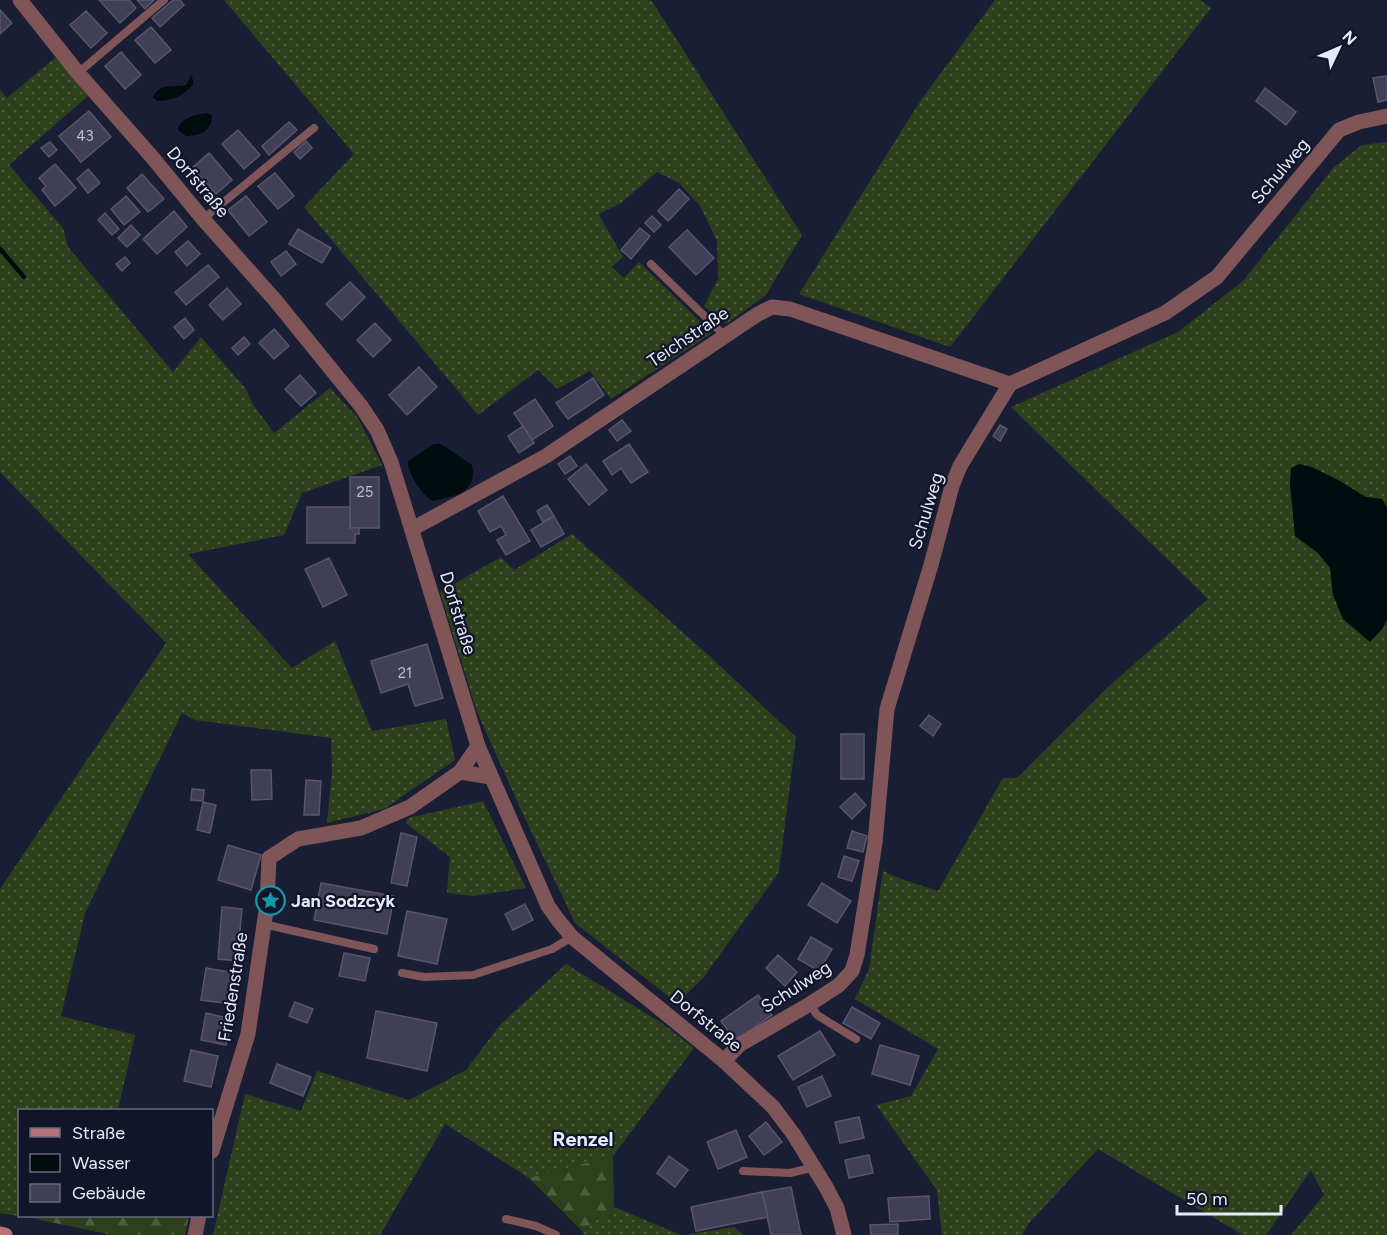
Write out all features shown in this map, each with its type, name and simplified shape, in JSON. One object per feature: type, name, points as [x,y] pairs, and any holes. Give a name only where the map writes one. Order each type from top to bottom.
[{"type":"main road","points":[[0,1234],[5,1235]]},
{"type":"street","name":"Dorfstraße","points":[[20,0],[78,73],[275,300],[367,414],[377,430],[392,462],[477,747],[548,906],[572,937],[724,1061],[773,1107],[815,1167],[837,1208],[844,1235]]},
{"type":"street","name":"Schulweg","points":[[724,1061],[739,1045],[839,985],[852,970],[857,955],[875,843],[887,709],[952,486],[960,466],[1010,384],[1166,313],[1217,277],[1339,130],[1359,122],[1387,116]]},
{"type":"street","name":"Teichstraße","points":[[412,529],[546,456],[758,314],[772,307],[790,309],[1010,384]]},
{"type":"street","name":"Friedenstraße","points":[[213,1148],[248,1034],[267,904],[269,858],[298,839],[361,828],[410,807],[460,772],[477,747]]},
{"type":"street","points":[[460,772],[491,777]]},
{"type":"street","points":[[195,1235],[199,1217]]},
{"type":"lane","points":[[78,73],[164,0]]},
{"type":"lane","points":[[203,219],[314,128]]},
{"type":"lane","points":[[651,264],[725,336]]},
{"type":"lane","points":[[263,924],[374,950]]},
{"type":"lane","points":[[402,973],[424,976],[473,975],[552,949],[572,937]]},
{"type":"lane","points":[[810,1004],[817,1015],[856,1039]]},
{"type":"lane","points":[[743,1171],[790,1173],[815,1167]]},
{"type":"lane","points":[[506,1219],[536,1226],[556,1235]]},
{"type":"green space","points":[[224,0],[651,0],[802,235],[766,295],[726,324],[704,306],[718,279],[717,241],[700,206],[679,183],[657,172],[621,203],[599,214],[623,257],[612,267],[624,278],[639,262],[712,333],[611,399],[590,371],[557,389],[538,370],[478,415],[304,207],[354,154]]},
{"type":"green space","points":[[995,0],[1200,0],[1211,8],[950,347],[799,294],[921,100]]},
{"type":"green space","points":[[56,57],[88,96],[9,165],[63,228],[68,247],[173,372],[201,337],[246,389],[252,403],[274,433],[330,388],[358,418],[382,465],[302,493],[284,535],[188,554],[292,668],[335,641],[372,731],[446,719],[455,760],[384,809],[327,823],[332,773],[331,738],[195,720],[182,713],[85,913],[61,1016],[135,1035],[118,1109],[18,1109],[18,1216],[0,1213],[0,889],[166,643],[0,472],[0,90],[7,98]]},
{"type":"green space","points":[[1387,142],[1387,1235],[1291,1235],[1324,1195],[1311,1170],[1266,1235],[1243,1235],[1098,1149],[1029,1223],[1022,1235],[942,1235],[937,1190],[876,1105],[911,1096],[938,1049],[855,999],[869,969],[883,871],[938,891],[1003,778],[1017,778],[1108,687],[1208,599],[1011,407],[1178,332],[1243,281],[1334,167],[1362,145]]},
{"type":"green space","points":[[572,534],[704,651],[796,737],[779,872],[703,978],[677,1003],[575,923],[477,712],[440,592],[501,557],[514,570]]},
{"type":"green space","points":[[483,801],[526,888],[473,896],[447,893],[450,857],[406,823],[408,818]]},
{"type":"green space","points":[[566,964],[663,1024],[694,1048],[613,1156],[529,1178],[445,1124],[380,1235],[213,1235],[245,1094],[301,1111],[317,1071],[409,1100],[466,1070],[500,1025]]},
{"type":"green space","points":[[613,1156],[614,1207],[582,1231],[529,1178]]},
{"type":"green space","points":[[614,1207],[681,1235],[584,1235],[582,1231]]},
{"type":"green space","points":[[38,1217],[189,1217],[185,1235],[112,1235],[36,1219]]},
{"type":"green space","points":[[734,1227],[743,1235],[684,1235]]},
{"type":"water","points":[[191,75],[193,85],[181,95],[162,101],[157,101],[153,97],[163,87],[186,85]]},
{"type":"water","points":[[207,113],[212,115],[210,125],[204,132],[186,136],[178,130],[185,120]]},
{"type":"water","points":[[434,444],[441,444],[472,465],[473,475],[468,488],[463,492],[433,501],[416,484],[408,461]]},
{"type":"water","points":[[1299,464],[1312,467],[1366,497],[1382,499],[1387,507],[1387,620],[1370,642],[1343,619],[1333,595],[1330,568],[1318,553],[1295,536],[1290,484],[1291,468]]},
{"type":"building","points":[[99,0],[129,0],[136,8],[120,23]]},
{"type":"building","points":[[137,0],[154,0],[145,9]]},
{"type":"building","points":[[173,0],[180,0],[184,5],[160,27],[152,18]]},
{"type":"building","points":[[0,10],[12,23],[0,34]]},
{"type":"building","points":[[86,11],[107,33],[91,48],[70,25]]},
{"type":"building","points":[[151,27],[171,50],[155,63],[135,40]]},
{"type":"building","points":[[121,52],[141,75],[125,89],[105,66]]},
{"type":"building","points":[[1387,76],[1387,100],[1378,102],[1373,78]]},
{"type":"building","points":[[1265,88],[1296,112],[1286,125],[1256,101]]},
{"type":"building","points":[[89,111],[111,137],[81,162],[59,136]]},
{"type":"building","points":[[289,122],[297,130],[269,155],[262,146]]},
{"type":"building","points":[[238,130],[260,155],[244,169],[222,144]]},
{"type":"building","points":[[306,141],[312,148],[300,159],[294,152]]},
{"type":"building","points":[[50,142],[57,150],[49,157],[41,148]]},
{"type":"building","points":[[209,153],[232,180],[216,194],[192,168]]},
{"type":"building","points":[[55,164],[76,188],[55,206],[42,190],[46,186],[39,178]]},
{"type":"building","points":[[88,169],[100,183],[88,193],[77,179]]},
{"type":"building","points":[[275,173],[294,196],[278,209],[258,186]]},
{"type":"building","points":[[142,174],[164,199],[148,212],[127,188]]},
{"type":"building","points":[[679,189],[689,199],[668,221],[658,211]]},
{"type":"building","points":[[126,196],[140,212],[124,225],[111,209]]},
{"type":"building","points":[[246,196],[267,222],[249,236],[228,210]]},
{"type":"building","points":[[174,211],[187,227],[157,254],[143,239]]},
{"type":"building","points":[[105,213],[119,229],[112,235],[98,220]]},
{"type":"building","points":[[652,216],[661,225],[654,232],[645,223]]},
{"type":"building","points":[[131,225],[140,235],[127,247],[118,238]]},
{"type":"building","points":[[640,228],[650,236],[631,259],[621,250]]},
{"type":"building","points":[[298,229],[331,248],[322,263],[289,244]]},
{"type":"building","points":[[687,230],[714,258],[696,275],[669,247]]},
{"type":"building","points":[[188,241],[200,254],[187,266],[175,252]]},
{"type":"building","points":[[286,251],[296,264],[281,276],[271,262]]},
{"type":"building","points":[[125,257],[130,263],[122,271],[116,264]]},
{"type":"building","points":[[208,265],[219,277],[186,305],[175,292]]},
{"type":"building","points":[[350,282],[365,297],[342,320],[326,304]]},
{"type":"building","points":[[227,288],[241,304],[223,320],[209,305]]},
{"type":"building","points":[[185,318],[194,330],[184,339],[174,327]]},
{"type":"building","points":[[375,323],[391,340],[373,357],[357,340]]},
{"type":"building","points":[[274,329],[289,346],[274,359],[259,343]]},
{"type":"building","points":[[244,337],[250,344],[238,355],[232,348]]},
{"type":"building","points":[[419,367],[437,387],[407,415],[389,395]]},
{"type":"building","points":[[300,375],[316,393],[301,406],[285,389]]},
{"type":"building","points":[[593,378],[604,395],[568,419],[556,403]]},
{"type":"building","points":[[535,399],[553,426],[532,440],[514,413]]},
{"type":"building","points":[[622,420],[631,431],[617,441],[609,430]]},
{"type":"building","points":[[1000,425],[1007,429],[1000,441],[993,436]]},
{"type":"building","points":[[523,426],[534,443],[519,453],[508,436]]},
{"type":"building","points":[[629,444],[648,472],[631,483],[621,468],[612,475],[603,461]]},
{"type":"building","points":[[570,456],[577,466],[565,474],[558,464]]},
{"type":"building","points":[[586,464],[607,490],[589,505],[568,479]]},
{"type":"building","points":[[350,477],[379,477],[379,528],[350,528]]},
{"type":"building","points":[[503,496],[530,541],[506,555],[497,540],[506,535],[501,526],[490,532],[478,511]]},
{"type":"building","points":[[547,505],[554,516],[543,522],[537,511]]},
{"type":"building","points":[[307,507],[350,507],[350,528],[359,528],[359,534],[355,534],[355,543],[307,543]]},
{"type":"building","points":[[554,516],[564,534],[541,547],[531,530]]},
{"type":"building","points":[[329,558],[347,595],[323,607],[305,569]]},
{"type":"building","points":[[427,644],[443,698],[415,706],[408,684],[381,693],[371,661]]},
{"type":"building","points":[[929,715],[941,724],[933,736],[920,726]]},
{"type":"building","points":[[841,734],[864,734],[864,779],[841,779]]},
{"type":"building","points":[[251,770],[271,770],[272,799],[252,800]]},
{"type":"building","points":[[306,780],[321,781],[319,815],[304,815]]},
{"type":"building","points":[[192,789],[204,790],[203,801],[191,800]]},
{"type":"building","points":[[855,793],[866,805],[852,819],[840,807]]},
{"type":"building","points":[[203,802],[216,805],[210,833],[197,830]]},
{"type":"building","points":[[852,831],[867,836],[863,852],[847,848]]},
{"type":"building","points":[[401,833],[417,837],[407,886],[391,883]]},
{"type":"building","points":[[228,845],[261,855],[251,890],[218,880]]},
{"type":"building","points":[[844,856],[859,861],[852,881],[838,877]]},
{"type":"building","points":[[321,883],[394,896],[387,934],[314,920]]},
{"type":"building","points":[[822,883],[851,901],[837,923],[808,905]]},
{"type":"building","points":[[525,904],[533,920],[513,930],[505,914]]},
{"type":"building","points":[[222,907],[242,909],[237,961],[218,959]]},
{"type":"building","points":[[407,911],[447,919],[437,964],[398,956]]},
{"type":"building","points":[[811,937],[832,949],[819,971],[798,959]]},
{"type":"building","points":[[344,953],[370,958],[365,981],[339,976]]},
{"type":"building","points":[[778,955],[797,972],[785,986],[766,968]]},
{"type":"building","points":[[206,968],[236,973],[231,1004],[201,1000]]},
{"type":"building","points":[[758,995],[772,1015],[735,1041],[721,1021]]},
{"type":"building","points":[[295,1002],[313,1009],[307,1023],[289,1016]]},
{"type":"building","points":[[852,1007],[880,1023],[871,1039],[843,1023]]},
{"type":"building","points":[[376,1011],[437,1023],[427,1071],[367,1058]]},
{"type":"building","points":[[206,1013],[232,1019],[226,1045],[201,1040]]},
{"type":"building","points":[[820,1031],[835,1055],[793,1080],[778,1056]]},
{"type":"building","points":[[880,1045],[919,1056],[910,1085],[872,1074]]},
{"type":"building","points":[[191,1050],[218,1056],[211,1087],[184,1081]]},
{"type":"building","points":[[277,1064],[311,1077],[303,1096],[270,1083]]},
{"type":"building","points":[[822,1076],[831,1096],[807,1107],[798,1087]]},
{"type":"building","points":[[859,1117],[864,1138],[840,1143],[835,1122]]},
{"type":"building","points":[[766,1122],[782,1142],[764,1155],[749,1136]]},
{"type":"building","points":[[736,1130],[747,1157],[718,1169],[707,1142]]},
{"type":"building","points":[[869,1155],[873,1173],[849,1178],[845,1160]]},
{"type":"building","points":[[669,1156],[688,1170],[675,1187],[657,1173]]},
{"type":"building","points":[[791,1187],[801,1235],[771,1235],[762,1192]]},
{"type":"building","points":[[762,1192],[768,1217],[696,1231],[691,1207]]},
{"type":"building","points":[[929,1196],[930,1219],[890,1222],[888,1198]]},
{"type":"building","points":[[898,1224],[898,1235],[871,1235],[870,1225]]},
{"type":"waterway","points":[[0,249],[24,277]]},
{"type":"place","name":"Jan Sodzcyk","points":[[270,901]]},
{"type":"district","name":"Renzel","points":[[583,1139]]}]
